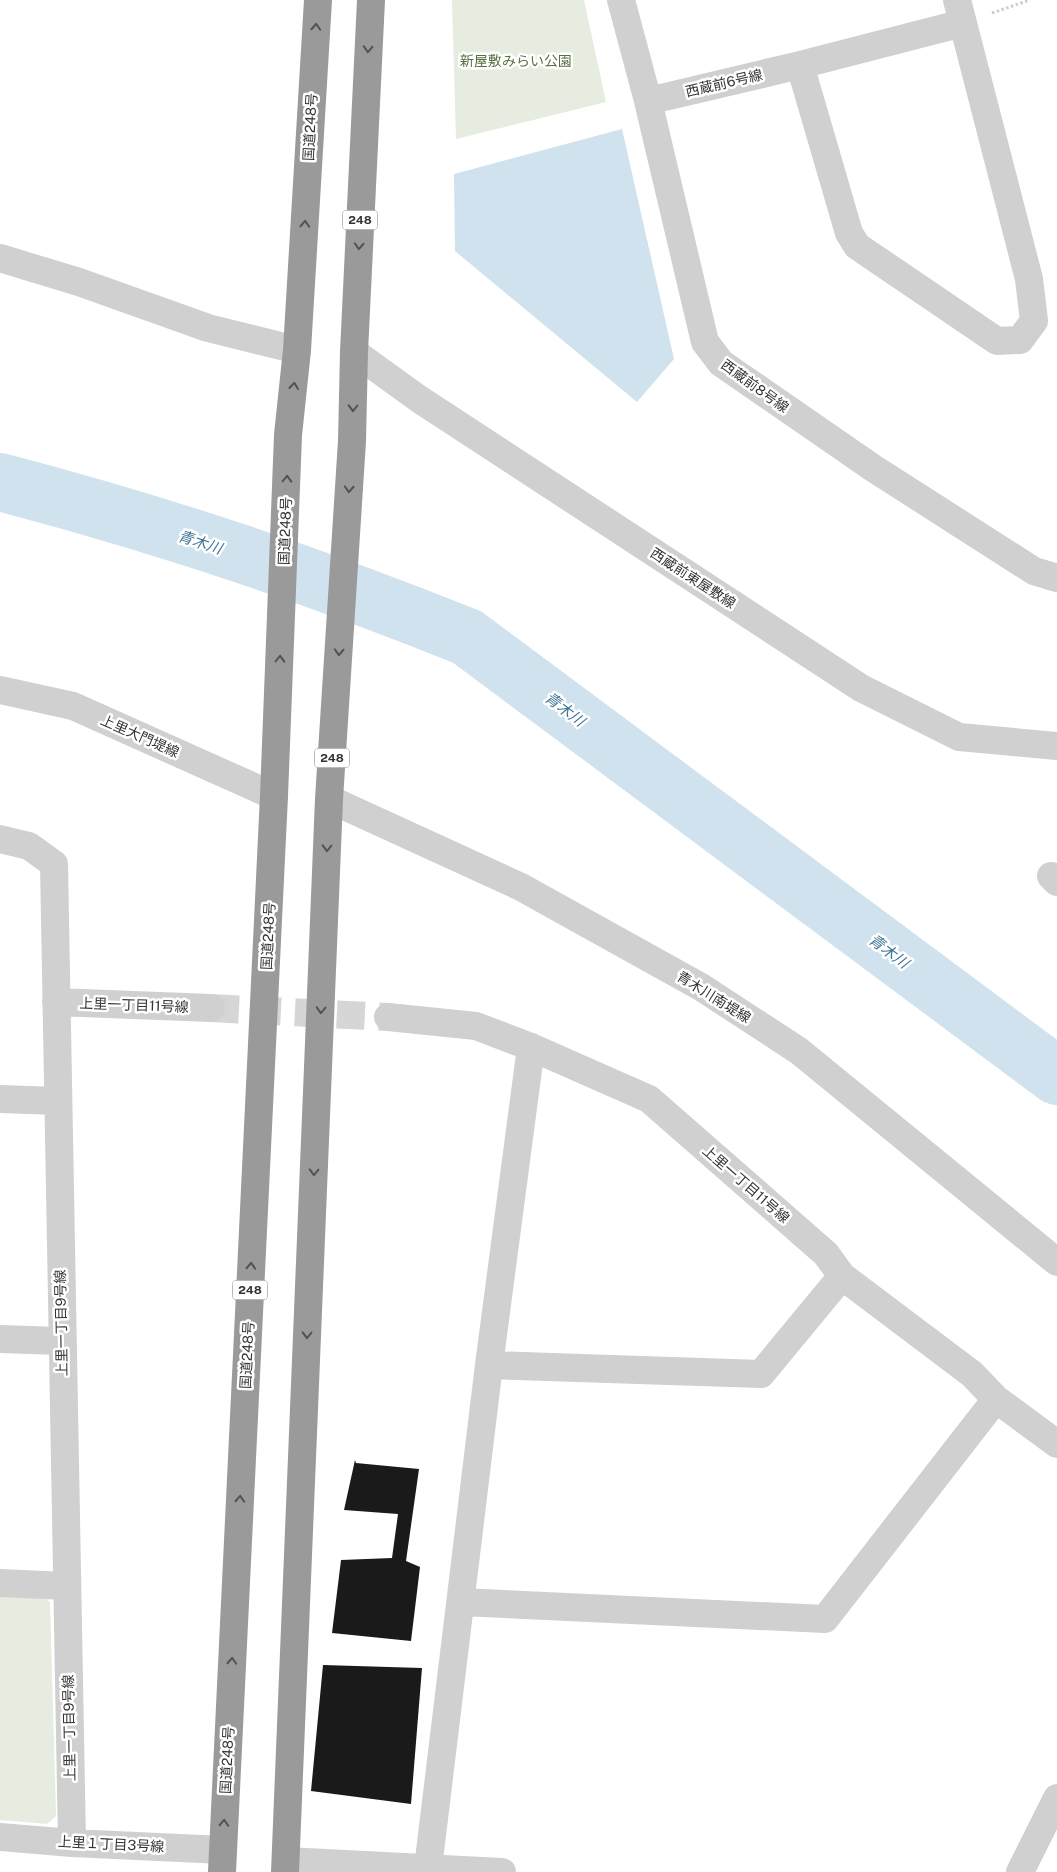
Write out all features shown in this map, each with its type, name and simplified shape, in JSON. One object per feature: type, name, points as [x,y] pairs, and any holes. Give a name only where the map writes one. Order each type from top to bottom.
[{"type":"highway","name":"国道248号","points":[[222,1861],[274,796],[288,434],[297,350],[318,0]]},
{"type":"highway","name":"248","points":[[285,1867],[329,799],[352,441],[354,352],[371,0]]},
{"type":"street","name":"西蔵前8号線","points":[[621,0],[648,101],[705,342],[721,363],[873,468],[1034,571],[1057,578]]},
{"type":"street","points":[[800,65],[849,233],[857,246],[997,341],[1020,340],[1034,321],[1029,279],[960,12]]},
{"type":"street","name":"西蔵前6号線","points":[[648,101],[800,65],[960,12]]},
{"type":"street","points":[[0,258],[79,282],[208,328],[297,350]]},
{"type":"street","name":"西蔵前東屋敷線","points":[[354,352],[419,399],[861,688],[959,737],[1057,746]]},
{"type":"street","name":"上里大門堤線","points":[[0,690],[73,706],[274,796]]},
{"type":"street","name":"青木川南堤線","points":[[329,799],[521,887],[701,988],[799,1051],[1057,1262]]},
{"type":"street","name":"上里一丁目9号線","points":[[0,839],[29,846],[54,864],[72,1843]]},
{"type":"street","name":"上里一丁目11号線","points":[[56,1002],[212,1008]]},
{"type":"street","name":"上里一丁目11号線","points":[[388,1017],[476,1026],[531,1047],[649,1099],[826,1254],[842,1276],[972,1374],[996,1399],[1057,1444]]},
{"type":"street","points":[[428,1868],[489,1365],[531,1047]]},
{"type":"street","points":[[0,1099],[58,1101]]},
{"type":"street","points":[[489,1365],[761,1374],[842,1276]]},
{"type":"street","points":[[0,1339],[62,1341]]},
{"type":"street","points":[[461,1602],[825,1619],[996,1399]]},
{"type":"street","points":[[0,1583],[66,1586]]},
{"type":"street","points":[[1020,1872],[1057,1798]]},
{"type":"street","name":"上里１丁目3号線","points":[[0,1836],[222,1861]]},
{"type":"street","points":[[285,1867],[428,1868],[502,1872]]},
{"type":"path","points":[[960,12],[1030,0]]},
{"type":"green space","name":"新屋敷みらい公園","points":[[452,0],[584,0],[606,102],[456,139]]},
{"type":"green space","points":[[0,1592],[39,1593],[50,1602],[56,1816],[47,1824],[0,1820]]},
{"type":"water","points":[[622,129],[674,359],[637,402],[455,251],[454,174]]},
{"type":"building","points":[[355,1460],[356,1463],[419,1469],[406,1561],[420,1567],[411,1641],[332,1633],[341,1560],[392,1558],[398,1514],[344,1510]]},
{"type":"building","points":[[323,1665],[422,1668],[411,1804],[311,1791]]},
{"type":"waterway","name":"青木川","points":[[0,482],[118,515],[236,552],[352,593],[467,637],[1057,1076]]},
{"type":"tunnel","points":[[211,1008],[388,1017]]}]
